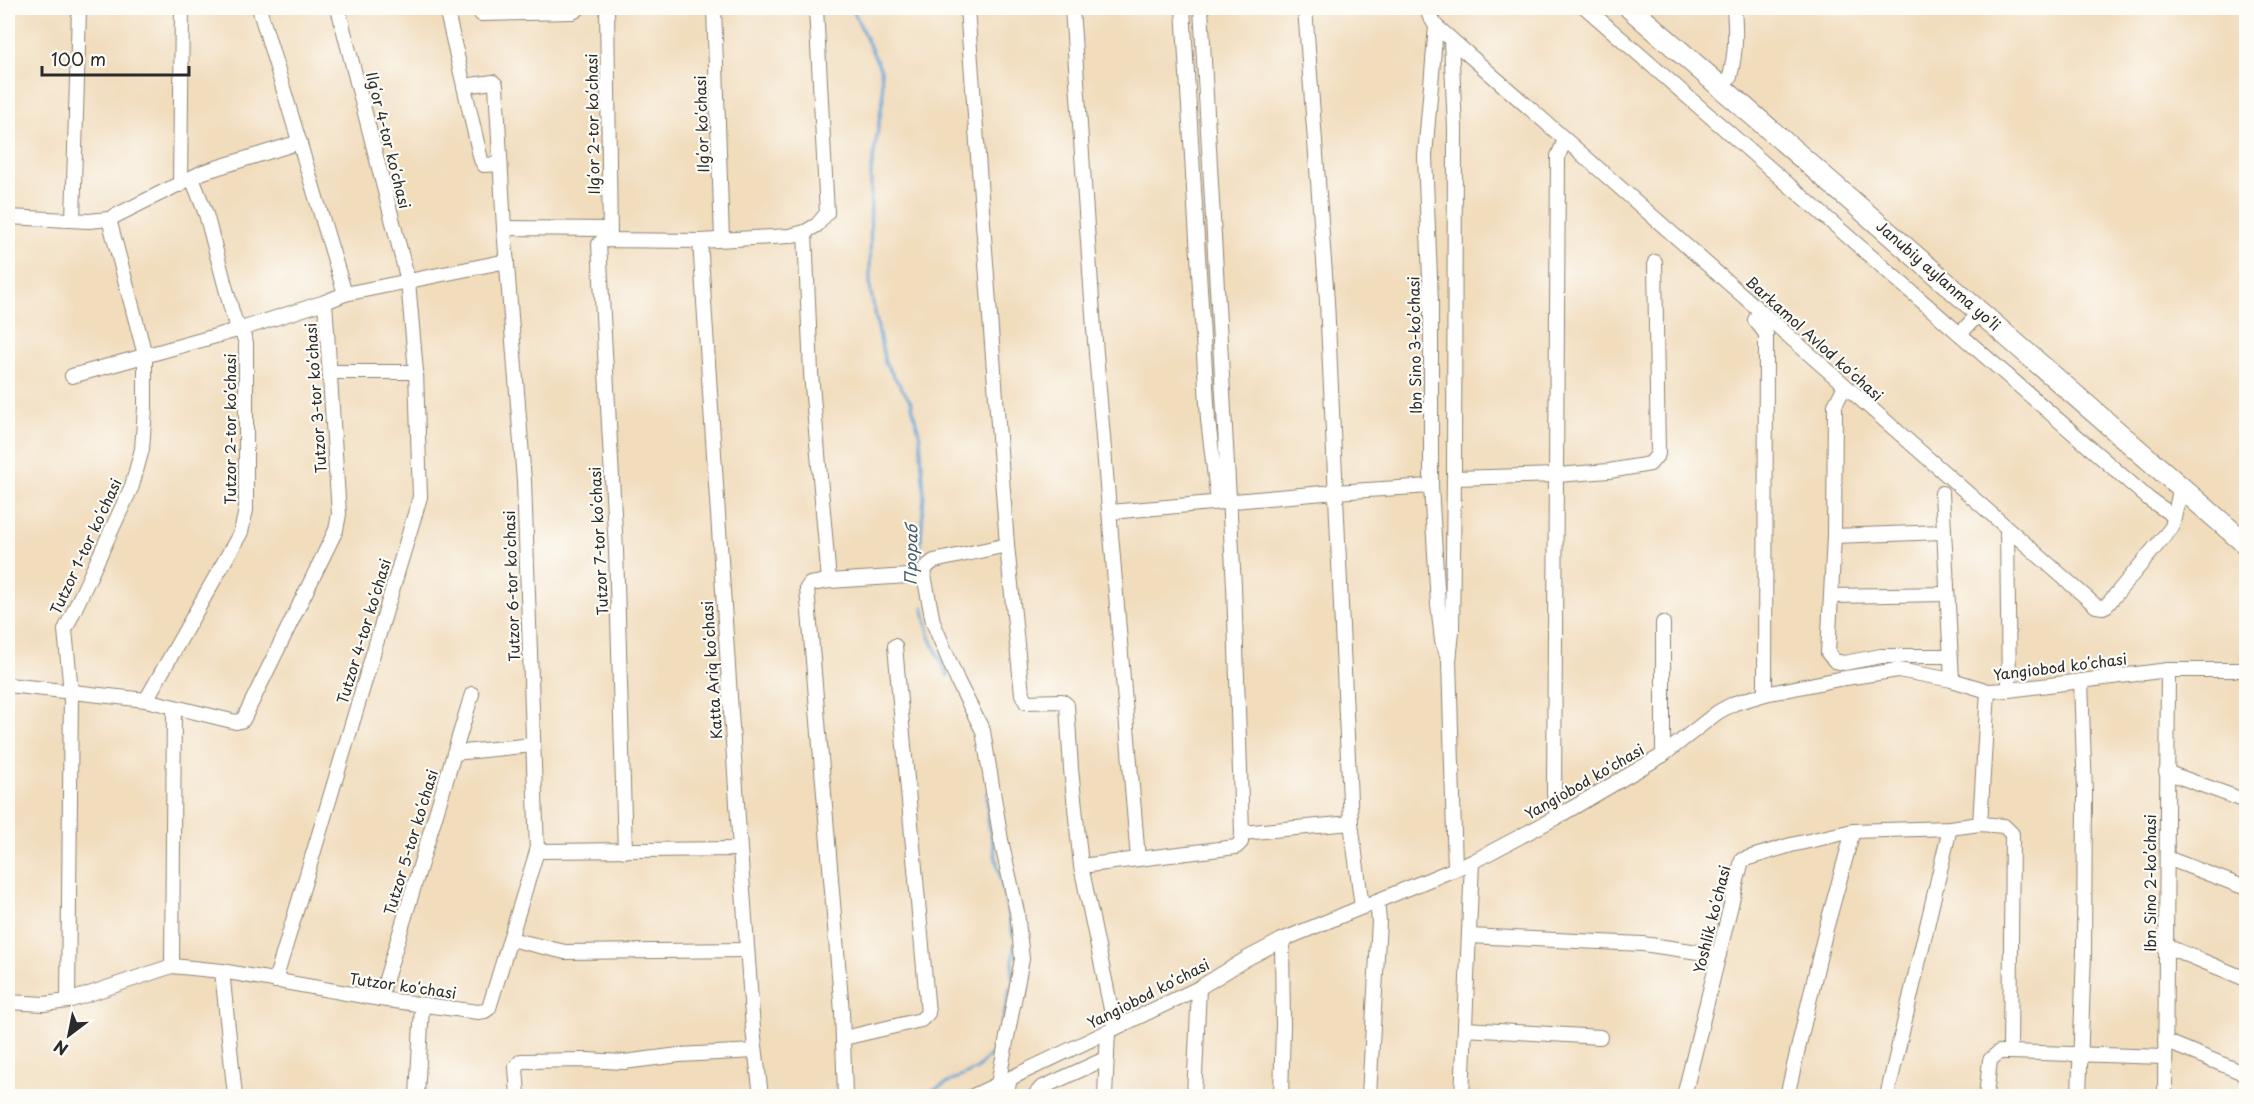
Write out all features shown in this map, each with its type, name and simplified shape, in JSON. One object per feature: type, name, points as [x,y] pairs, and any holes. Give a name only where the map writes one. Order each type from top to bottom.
[{"type":"highway","name":"Janubiy aylanma yoʻli","points":[[1630,8],[2247,544]]},
{"type":"highway","name":"Janubiy aylanma yoʻli","points":[[1650,8],[2247,526]]},
{"type":"street","points":[[73,220],[79,8]]},
{"type":"street","name":"Tutzor 2-tor koʻchasi","points":[[146,700],[241,532],[246,510],[246,343],[233,315],[206,214],[186,182],[182,8]]},
{"type":"street","points":[[260,8],[345,294]]},
{"type":"street","name":"Ilgʻor 4-tor koʻchasi","points":[[338,8],[408,281]]},
{"type":"street","points":[[446,8],[481,160],[484,165],[500,164]]},
{"type":"street","points":[[481,14],[573,12],[579,8]]},
{"type":"street","name":"Ilgʻor 2-tor koʻchasi","points":[[607,8],[610,235]]},
{"type":"street","name":"Ilgʻor koʻchasi","points":[[714,8],[722,239]]},
{"type":"street","points":[[504,228],[700,241],[789,236],[805,232],[817,225],[827,213],[816,8]]},
{"type":"street","points":[[967,8],[1007,545],[1023,699],[1031,703],[1062,701],[1067,705],[1081,866],[1112,1030],[1107,1058],[1105,1096]]},
{"type":"street","points":[[1072,8],[1094,329],[1138,859]]},
{"type":"street","points":[[1081,866],[1236,847],[1241,842],[1242,834],[1234,586],[1223,502],[1208,420],[1183,8]]},
{"type":"street","points":[[1201,8],[1218,281],[1223,502]]},
{"type":"street","points":[[1305,8],[1327,301],[1351,823],[1362,907]]},
{"type":"street","points":[[1432,8],[1429,15],[1436,26]]},
{"type":"street","points":[[1586,8],[2150,500],[2174,516]]},
{"type":"street","points":[[1730,77],[1737,45],[1734,8]]},
{"type":"street","name":"Barkamol Avlod koʻchasi","points":[[1436,26],[2096,606],[2107,605],[2172,527],[2181,486]]},
{"type":"street","name":"Ibn Sino 3-koʼchasi","points":[[1436,26],[1425,156],[1431,293],[1431,486],[1438,604],[1442,641],[1449,661]]},
{"type":"street","name":"Ibn Sino 3-koʼchasi","points":[[1451,40],[1455,129],[1454,478],[1452,633],[1449,661],[1455,869]]},
{"type":"street","name":"Tutzor 6-tor koʻchasi","points":[[465,86],[495,83],[524,481],[537,852],[510,939]]},
{"type":"street","points":[[1557,817],[1554,793],[1558,156],[1565,140]]},
{"type":"street","points":[[8,217],[109,219],[203,172],[300,142]]},
{"type":"street","name":"Tutzor 1-tor koʻchasi","points":[[68,1001],[71,692],[66,630],[132,486],[142,449],[145,408],[145,355],[109,219]]},
{"type":"street","points":[[805,232],[811,373],[829,580]]},
{"type":"street","name":"Tutzor 7-tor koʻchasi","points":[[610,235],[599,244],[598,251],[616,550],[625,851]]},
{"type":"street","name":"Katta Ariq koʻchasi","points":[[700,241],[747,950],[761,1096]]},
{"type":"street","name":"Tutzor 3-tor koʻchasi","points":[[8,685],[146,700],[236,722],[245,718],[336,530],[339,514],[325,302],[345,294],[507,261]]},
{"type":"street","points":[[1454,478],[1557,475],[1609,471],[1650,464],[1658,454],[1655,262]]},
{"type":"street","name":"Tutzor 4-tor koʻchasi","points":[[275,981],[420,497],[416,372],[408,281]]},
{"type":"street","points":[[72,376],[241,329],[325,302]]},
{"type":"street","points":[[1760,310],[1755,320],[1766,333],[1765,694]]},
{"type":"street","points":[[1960,334],[1981,311]]},
{"type":"street","points":[[331,372],[416,372]]},
{"type":"street","points":[[1845,386],[1835,405],[1834,536],[1828,652],[1835,661],[1844,663],[1881,656],[1950,656]]},
{"type":"street","points":[[1110,512],[1431,486]]},
{"type":"street","points":[[1942,493],[1952,680]]},
{"type":"street","points":[[2007,530],[2009,690]]},
{"type":"street","points":[[1834,536],[1943,532]]},
{"type":"street","points":[[845,1096],[844,1038],[807,593],[810,584],[829,580],[920,575],[934,561],[1007,545]]},
{"type":"street","points":[[920,575],[933,622],[958,682],[983,731],[991,768],[1001,840],[1017,912],[1022,959],[1004,1082],[1006,1096]]},
{"type":"street","points":[[1831,596],[1947,594]]},
{"type":"street","points":[[1663,623],[1663,755]]},
{"type":"street","points":[[844,1038],[921,1020],[928,1012],[896,646]]},
{"type":"street","name":"Yangiobod koʻchasi","points":[[973,1096],[1199,988],[1282,940],[1472,862],[1557,817],[1663,755],[1718,712],[1735,704],[1765,694],[1898,670],[1952,680],[1988,691],[2168,670],[2247,670]]},
{"type":"street","name":"Ibn Sino 2-koʼchasi","points":[[2165,1096],[2168,670]]},
{"type":"street","points":[[2079,1096],[2085,793],[2081,681]]},
{"type":"street","points":[[1980,824],[1988,691]]},
{"type":"street","name":"Tutzor 5-tor koʻchasi","points":[[380,999],[472,694]]},
{"type":"street","points":[[172,966],[174,707]]},
{"type":"street","points":[[454,753],[533,746]]},
{"type":"street","points":[[2166,771],[2247,801]]},
{"type":"street","points":[[1242,834],[1351,823]]},
{"type":"street","name":"Yoshlik koʻchasi","points":[[1684,1096],[1740,866],[1744,858],[1852,831],[1950,828],[1980,824],[2004,826],[2012,834],[2010,1052]]},
{"type":"street","points":[[1887,1096],[1950,828]]},
{"type":"street","points":[[1787,1096],[1826,929],[1852,831]]},
{"type":"street","points":[[537,852],[740,849]]},
{"type":"street","points":[[2167,858],[2247,888]]},
{"type":"street","points":[[1462,1096],[1472,862]]},
{"type":"street","points":[[1369,1096],[1379,921],[1377,900]]},
{"type":"street","points":[[1469,936],[1643,944],[1719,955]]},
{"type":"street","points":[[510,939],[564,952],[747,950]]},
{"type":"street","name":"Tutzor koʻchasi","points":[[8,1002],[44,1004],[68,1001],[172,966],[222,971],[422,1006],[485,1011],[489,1008],[510,939]]},
{"type":"street","points":[[1281,1096],[1282,940]]},
{"type":"street","points":[[2166,946],[2247,979]]},
{"type":"street","points":[[222,971],[236,1096]]},
{"type":"street","points":[[1194,1096],[1199,988]]},
{"type":"street","points":[[417,1096],[422,1006]]},
{"type":"street","points":[[1465,1029],[1600,1037]]},
{"type":"street","points":[[2165,1041],[2247,1074]]},
{"type":"street","points":[[518,1096],[516,1066],[521,1061],[624,1062],[679,1055],[755,1051]]},
{"type":"street","points":[[1986,1096],[1990,1060],[1999,1052],[2164,1058]]},
{"type":"street","points":[[1025,1071],[1034,1096],[1041,1088],[1107,1058]]},
{"type":"waterway","name":"Прораб","points":[[852,8],[881,70],[883,97],[871,173],[870,288],[885,363],[911,402],[920,437],[924,494],[919,571]]},
{"type":"waterway","name":"Прораб","points":[[923,607],[930,637],[948,676]]},
{"type":"waterway","name":"Прораб","points":[[973,725],[978,742]]},
{"type":"waterway","name":"Прораб","points":[[987,792],[988,821],[1013,936]]},
{"type":"waterway","name":"Прораб","points":[[1012,977],[1014,945]]},
{"type":"waterway","name":"Прораб","points":[[920,1096],[977,1069],[997,1047],[1010,987]]}]
